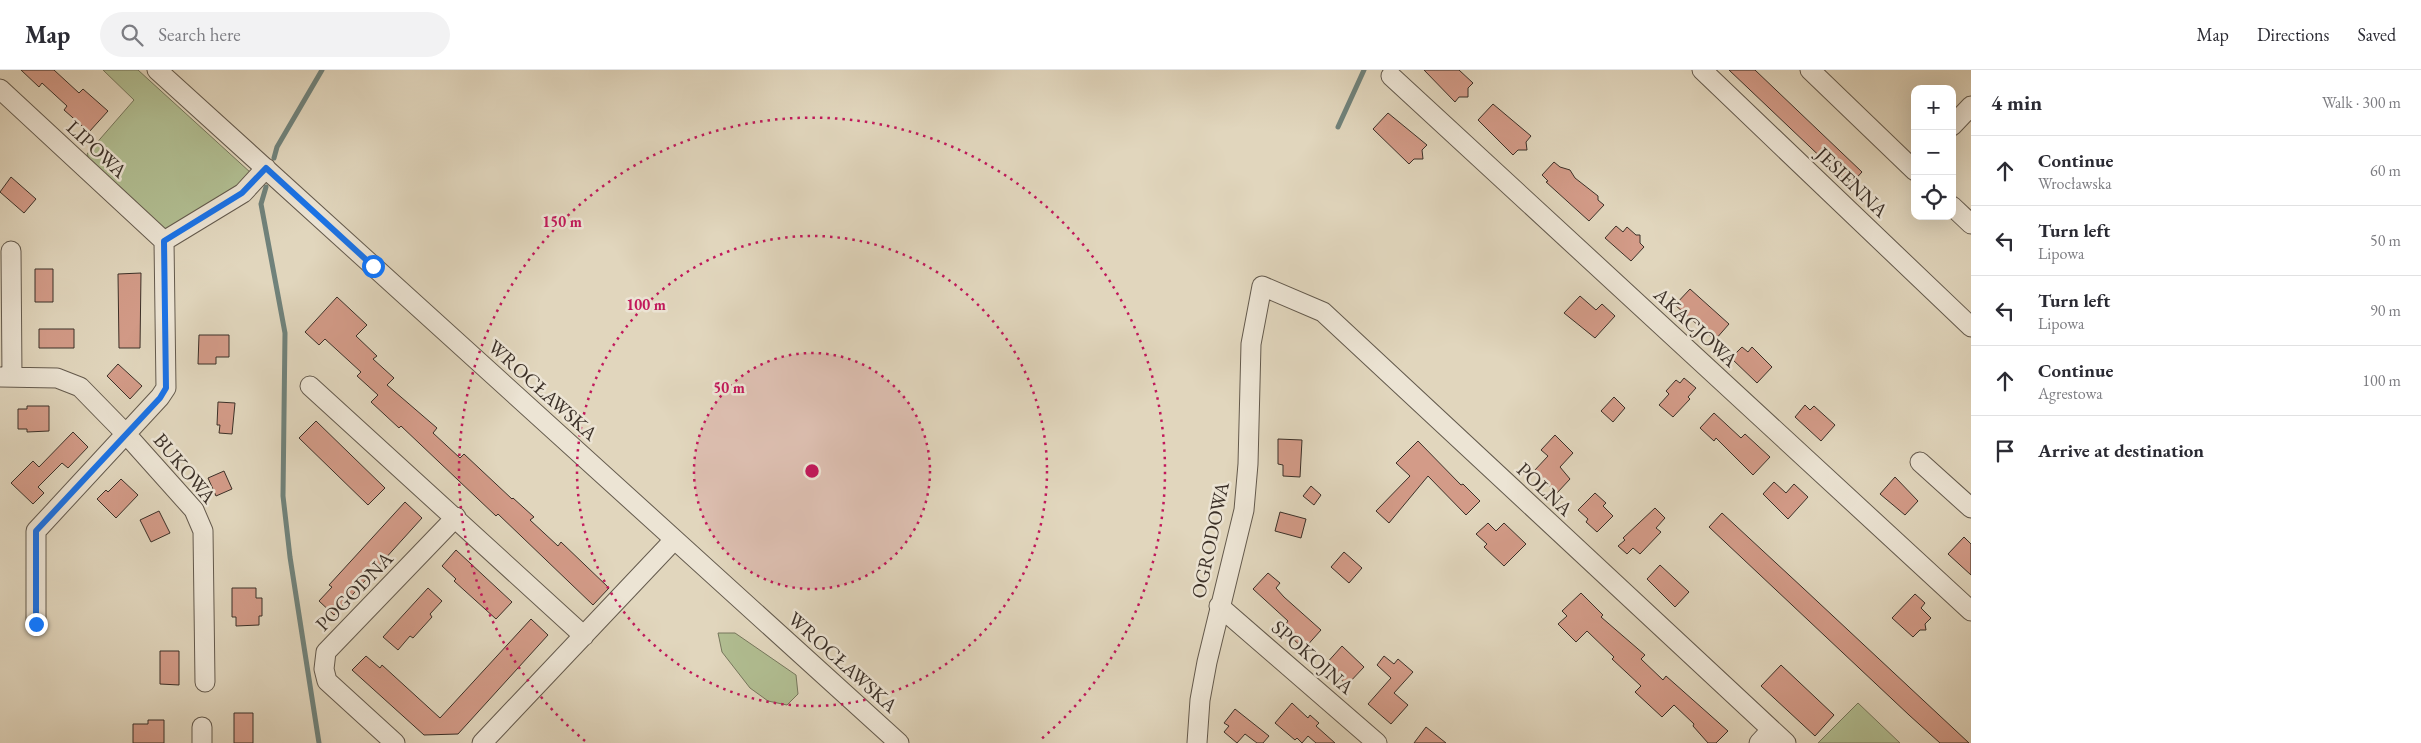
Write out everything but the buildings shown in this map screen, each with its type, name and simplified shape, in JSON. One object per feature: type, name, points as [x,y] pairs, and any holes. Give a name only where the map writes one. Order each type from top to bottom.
[{"type":"street","name":"WROCŁAWSKA","points":[[158,70],[899,743]]},
{"type":"street","name":"JESIENNA","points":[[1702,70],[1971,326]]},
{"type":"street","points":[[1810,70],[1911,165]]},
{"type":"street","name":"AKACJOWA","points":[[1391,76],[1971,611]]},
{"type":"street","name":"LIPOWA","points":[[0,89],[164,241]]},
{"type":"street","points":[[36,624],[36,531],[160,398],[166,388],[164,241],[242,193],[266,168]]},
{"type":"street","points":[[1956,210],[1971,224]]},
{"type":"street","points":[[6,377],[11,251]]},
{"type":"street","name":"OGRODOWA","points":[[1197,743],[1200,700],[1219,606],[1244,510],[1248,464],[1251,344],[1262,286]]},
{"type":"street","name":"POLNA","points":[[1262,286],[1278,291],[1323,312],[1765,736],[1786,743]]},
{"type":"street","name":"BUKOWA","points":[[6,377],[67,381],[80,388],[126,434],[200,519],[203,531],[205,682]]},
{"type":"street","points":[[310,386],[456,517],[584,636]]},
{"type":"street","points":[[1920,462],[1971,508]]},
{"type":"street","name":"POGODNA","points":[[395,743],[327,681],[324,669],[326,652],[456,517]]},
{"type":"street","points":[[482,743],[674,540]]},
{"type":"street","name":"SPOKOJNA","points":[[1219,606],[1377,743]]},
{"type":"green space","points":[[103,70],[138,70],[251,173],[237,187],[167,232],[93,169],[87,154],[134,100]]},
{"type":"green space","points":[[718,633],[735,633],[796,675],[798,694],[787,705],[768,701],[750,688],[722,652]]},
{"type":"green space","points":[[1858,703],[1900,743],[1818,743]]},
{"type":"waterway","points":[[274,158],[277,147],[322,70]]},
{"type":"waterway","points":[[1338,127],[1364,70]]},
{"type":"waterway","points":[[266,187],[261,204],[285,333],[283,496],[290,557],[319,743]]},
{"type":"route","points":[[36,624],[36,531],[160,398],[166,388],[164,241],[242,193],[266,168],[373,266]]}]
